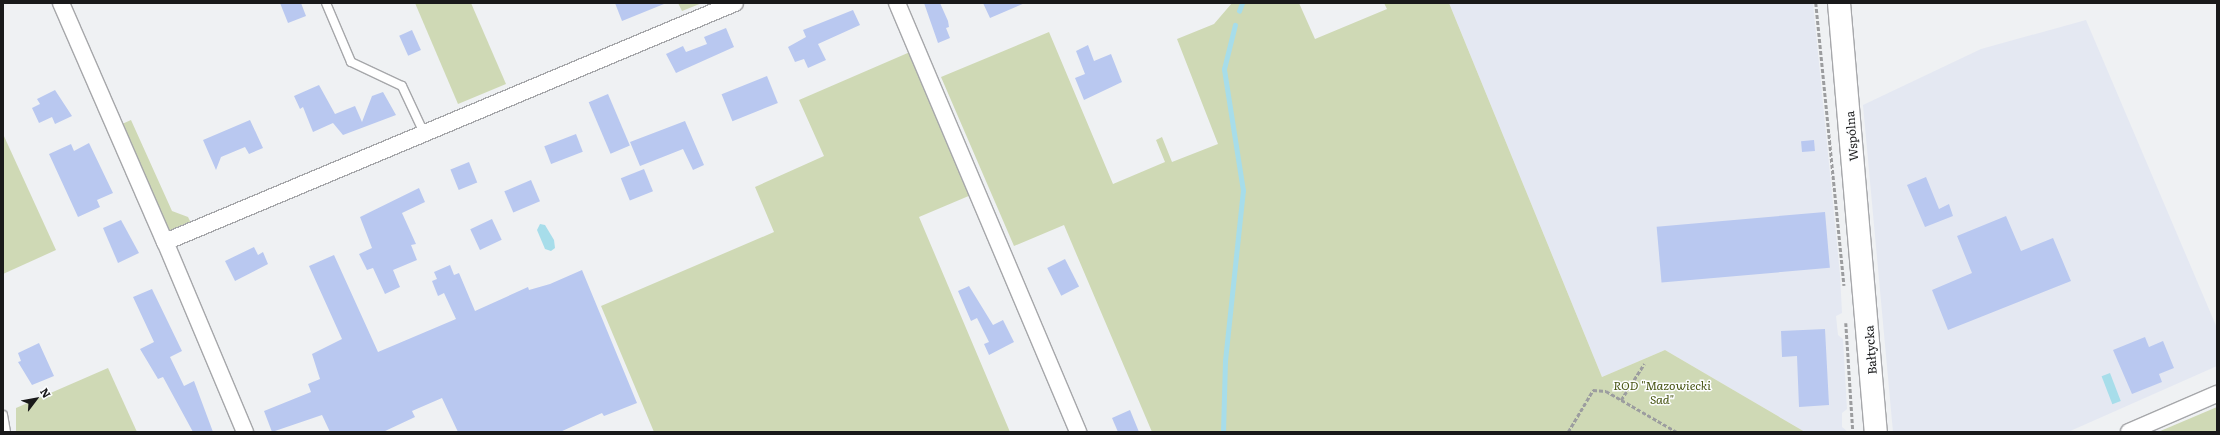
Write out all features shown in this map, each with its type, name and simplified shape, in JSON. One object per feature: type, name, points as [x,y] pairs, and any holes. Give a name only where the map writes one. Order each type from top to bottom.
[{"type":"street","points":[[61,3],[165,242],[245,432]]},
{"type":"street","points":[[165,242],[735,3]]},
{"type":"street","points":[[897,3],[1078,432]]},
{"type":"street","name":"Wspólna","points":[[1839,3],[1864,269]]},
{"type":"street","name":"Bałtycka","points":[[1864,269],[1876,432]]},
{"type":"street","points":[[2129,432],[2217,394]]},
{"type":"lane","points":[[326,3],[351,62],[402,86],[424,134]]},
{"type":"lane","points":[[3,415],[6,432]]},
{"type":"path","points":[[1816,3],[1845,294]]},
{"type":"path","points":[[1846,315],[1852,432]]},
{"type":"path","points":[[1621,400],[1644,364]]},
{"type":"path","points":[[1568,432],[1593,390],[1606,391],[1677,432]]},
{"type":"shaded area","points":[[1449,3],[1813,3],[1840,274],[1842,313],[1836,316],[1838,335],[1843,339],[1847,409],[1842,413],[1842,427],[1848,432],[1805,432],[1665,350],[1602,377]]},
{"type":"shaded area","points":[[2086,20],[2217,328],[2217,366],[2068,432],[1893,432],[1863,105],[1981,49]]},
{"type":"green space","points":[[415,3],[471,3],[506,84],[458,104]]},
{"type":"green space","points":[[678,3],[702,3],[682,11]]},
{"type":"green space","name":"ROD \"Mazowiecki Sad\"","points":[[1232,3],[1299,3],[1315,39],[1387,9],[1384,3],[1449,3],[1602,377],[1665,350],[1805,432],[1152,432],[1064,225],[1014,246],[941,77],[1049,32],[1113,184],[1165,162],[1156,140],[1162,137],[1172,162],[1218,144],[1177,39],[1214,24]]},
{"type":"green space","points":[[910,52],[971,195],[919,217],[1010,432],[654,432],[601,306],[774,232],[755,187],[824,156],[799,100]]},
{"type":"green space","points":[[131,120],[172,211],[188,217],[191,223],[170,233],[122,124]]},
{"type":"green space","points":[[3,134],[56,250],[3,274]]},
{"type":"green space","points":[[108,368],[137,432],[16,432],[16,408]]},
{"type":"green space","points":[[2217,407],[2217,432],[2158,432]]},
{"type":"water","points":[[540,224],[545,225],[554,240],[555,248],[551,251],[545,249],[537,230]]},
{"type":"water","points":[[2110,373],[2121,401],[2112,404],[2102,376]]},
{"type":"building","points":[[280,3],[301,3],[306,16],[288,23]]},
{"type":"building","points":[[615,3],[664,3],[664,4],[622,21]]},
{"type":"building","points":[[924,3],[940,3],[948,21],[949,27],[946,28],[950,38],[938,43]]},
{"type":"building","points":[[983,3],[1025,3],[990,18]]},
{"type":"building","points":[[853,10],[860,25],[818,44],[826,60],[808,68],[804,59],[795,62],[788,47],[806,37],[803,30]]},
{"type":"building","points":[[726,28],[734,47],[676,73],[666,54],[683,46],[686,52],[707,44],[704,37]]},
{"type":"building","points":[[412,30],[421,50],[408,56],[399,36]]},
{"type":"building","points":[[1088,45],[1094,61],[1111,54],[1122,82],[1084,100],[1075,78],[1085,74],[1076,51]]},
{"type":"building","points":[[767,76],[778,103],[732,121],[722,94]]},
{"type":"building","points":[[319,85],[335,114],[355,106],[362,122],[372,96],[383,92],[396,115],[343,135],[333,123],[313,132],[303,107],[300,109],[294,96]]},
{"type":"building","points":[[55,90],[72,116],[55,124],[52,117],[39,123],[32,108],[40,104],[37,99]]},
{"type":"building","points":[[608,94],[630,146],[611,154],[589,102]]},
{"type":"building","points":[[250,120],[263,148],[249,154],[245,147],[221,157],[216,170],[203,140]]},
{"type":"building","points":[[685,121],[704,165],[693,170],[683,149],[640,166],[630,142]]},
{"type":"building","points":[[576,134],[583,152],[551,164],[544,146]]},
{"type":"building","points":[[1814,140],[1815,151],[1802,152],[1801,141]]},
{"type":"building","points":[[89,143],[113,193],[97,200],[100,207],[78,217],[49,154],[71,144],[74,151]]},
{"type":"building","points":[[469,162],[477,182],[459,190],[450,169]]},
{"type":"building","points":[[644,169],[653,191],[630,201],[621,178]]},
{"type":"building","points":[[1926,177],[1939,209],[1949,204],[1953,216],[1925,227],[1907,185]]},
{"type":"building","points":[[531,180],[540,201],[513,213],[504,191]]},
{"type":"building","points":[[419,188],[425,202],[402,213],[416,244],[411,245],[417,260],[393,270],[400,287],[385,294],[373,268],[367,270],[359,254],[372,248],[360,217]]},
{"type":"building","points":[[1825,212],[1830,268],[1662,283],[1657,227]]},
{"type":"building","points":[[2006,216],[2021,251],[2053,238],[2071,281],[1948,330],[1932,290],[1972,273],[1957,236]]},
{"type":"building","points":[[492,219],[502,240],[480,250],[470,229]]},
{"type":"building","points":[[121,220],[139,253],[118,263],[103,228]]},
{"type":"building","points":[[254,247],[258,255],[263,252],[268,264],[235,281],[225,261]]},
{"type":"building","points":[[334,255],[378,352],[456,319],[444,293],[438,296],[432,281],[437,279],[434,272],[450,265],[454,275],[459,273],[475,311],[528,287],[529,290],[550,284],[582,270],[637,403],[604,416],[602,413],[560,432],[458,432],[442,398],[412,411],[415,417],[383,432],[330,432],[322,415],[272,432],[264,411],[311,392],[308,384],[320,379],[312,354],[342,339],[309,266]]},
{"type":"building","points":[[1065,259],[1079,287],[1061,296],[1047,268]]},
{"type":"building","points":[[969,286],[993,325],[1003,320],[1014,342],[989,355],[984,344],[989,342],[977,318],[971,321],[958,291]]},
{"type":"building","points":[[152,289],[182,351],[170,357],[184,386],[194,381],[213,432],[193,432],[163,377],[158,379],[140,349],[154,342],[133,297]]},
{"type":"building","points":[[1825,329],[1829,405],[1799,407],[1797,356],[1782,357],[1781,331]]},
{"type":"building","points":[[2145,337],[2149,347],[2163,341],[2174,368],[2159,374],[2162,382],[2132,394],[2113,350]]},
{"type":"building","points":[[39,343],[54,376],[32,385],[18,362],[21,361],[18,353]]},
{"type":"building","points":[[1130,410],[1139,432],[1118,432],[1112,418]]},
{"type":"waterway","points":[[1239,11],[1242,3]]},
{"type":"waterway","points":[[1223,432],[1225,361],[1243,191],[1224,69],[1235,25]]}]
